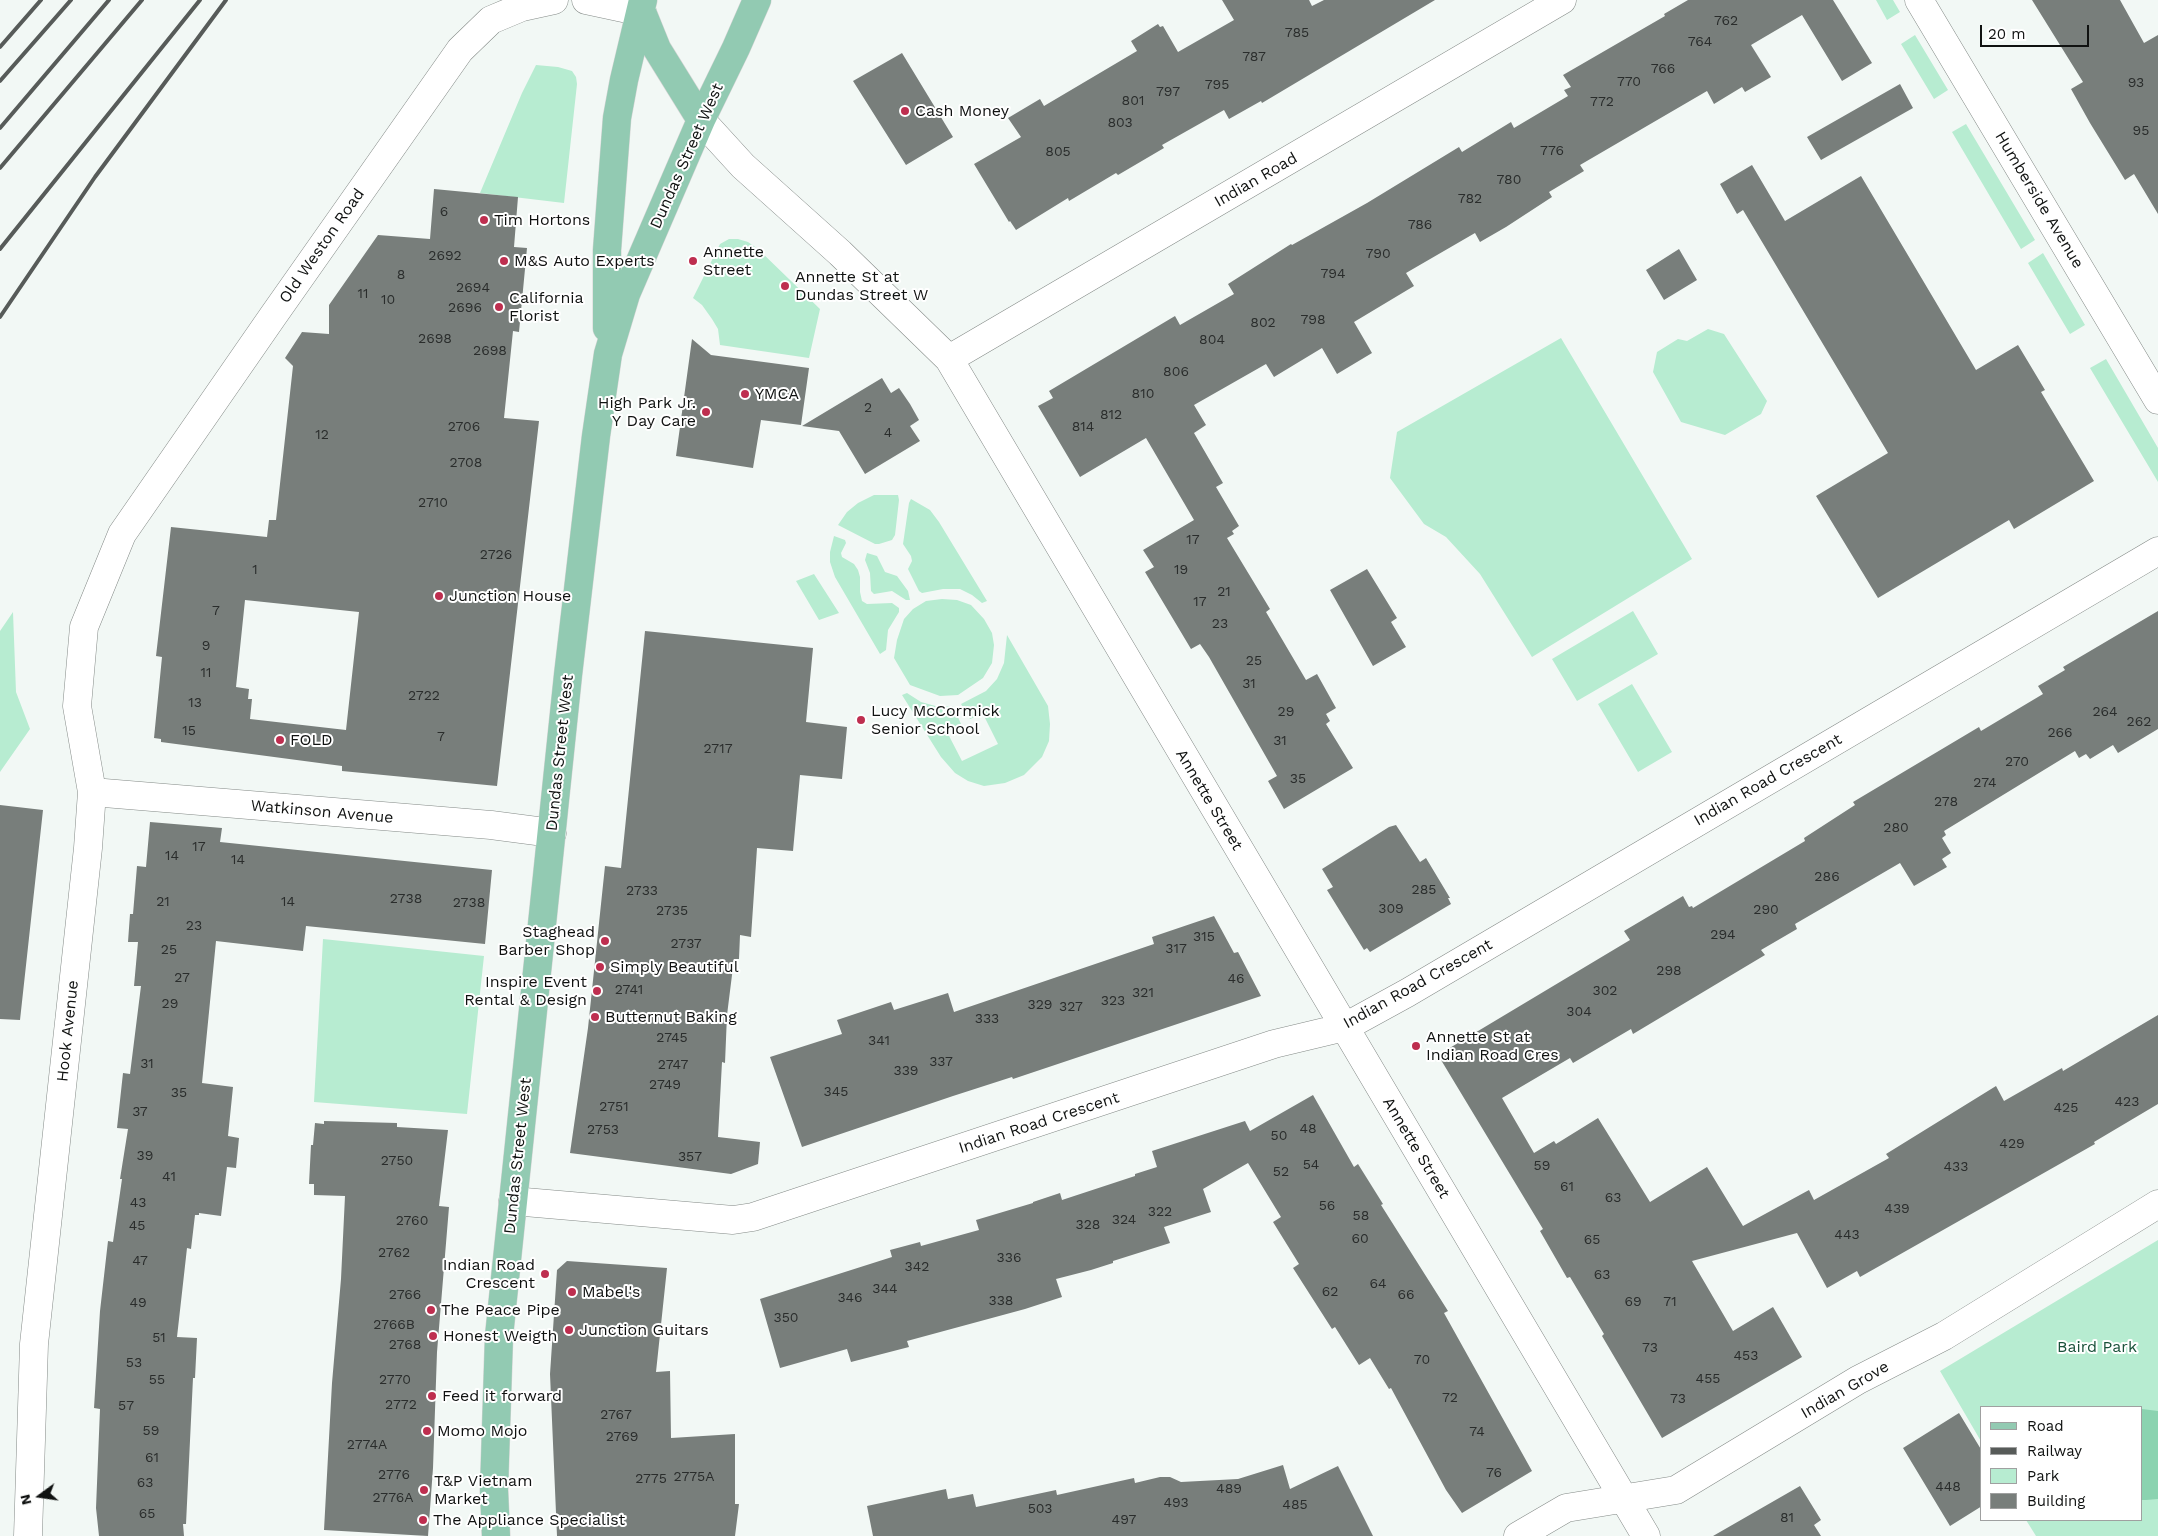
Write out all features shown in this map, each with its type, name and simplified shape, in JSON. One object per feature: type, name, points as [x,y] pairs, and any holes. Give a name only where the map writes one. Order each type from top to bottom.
[{"type":"main road","name":"Dundas Street West","points":[[496,1536],[494,1490],[499,1336],[568,675],[596,436],[608,354],[626,294],[701,120],[757,0]]},
{"type":"main road","points":[[642,6],[657,49],[701,120]]},
{"type":"main road","points":[[608,354],[607,250],[617,118],[642,6]]},
{"type":"street","name":"Old Weston Road","points":[[122,534],[460,50],[491,20],[522,7],[554,0]]},
{"type":"street","points":[[586,0],[642,6]]},
{"type":"street","name":"Indian Road","points":[[949,360],[1562,0]]},
{"type":"street","name":"Humberside Avenue","points":[[1919,0],[2158,400]]},
{"type":"street","name":"Annette Street","points":[[701,120],[743,166],[840,253],[949,360],[1646,1536]]},
{"type":"street","name":"Hook Avenue","points":[[28,1536],[34,1344],[87,858],[92,792],[77,706],[84,627],[122,534]]},
{"type":"street","name":"Indian Road Crescent","points":[[513,1201],[733,1220],[753,1218],[1274,1044],[1344,1027],[1416,988],[2158,551]]},
{"type":"street","name":"Watkinson Avenue","points":[[92,792],[491,825],[552,833]]},
{"type":"street","name":"Indian Grove","points":[[1518,1536],[1566,1508],[1676,1490],[1858,1380],[1944,1336],[2158,1204]]},
{"type":"green space","points":[[1876,0],[1893,0],[1900,12],[1887,20]]},
{"type":"green space","points":[[1915,35],[1948,90],[1934,99],[1901,44]]},
{"type":"green space","points":[[536,65],[558,67],[572,71],[576,77],[577,84],[564,203],[480,193],[522,93]]},
{"type":"green space","points":[[1966,124],[2035,240],[2021,249],[1952,132]]},
{"type":"green space","points":[[729,239],[748,242],[758,249],[820,309],[809,358],[720,345],[718,329],[702,305],[693,298],[720,244]]},
{"type":"green space","points":[[2043,253],[2085,325],[2070,334],[2028,263]]},
{"type":"green space","points":[[1708,329],[1724,334],[1767,401],[1761,414],[1725,435],[1681,422],[1653,372],[1657,352],[1678,339],[1687,341]]},
{"type":"green space","points":[[1561,338],[1692,559],[1532,657],[1480,574],[1446,537],[1424,524],[1390,478],[1397,432]]},
{"type":"green space","points":[[2106,359],[2158,448],[2158,482],[2090,368]]},
{"type":"green space","points":[[874,495],[898,495],[899,500],[895,535],[892,540],[879,544],[875,544],[838,525],[847,512],[858,503]]},
{"type":"green space","points":[[911,499],[930,510],[939,522],[987,601],[982,603],[960,589],[943,589],[922,593],[919,591],[908,569],[912,561],[911,556],[903,544]]},
{"type":"green space","points":[[834,536],[845,540],[846,543],[841,553],[842,557],[854,564],[858,570],[862,601],[867,604],[892,603],[899,608],[899,612],[888,630],[886,650],[880,654],[835,577],[830,562],[830,552]]},
{"type":"green space","points":[[867,553],[877,556],[885,572],[897,576],[908,591],[910,600],[906,600],[892,591],[874,594],[871,591],[870,573],[865,560]]},
{"type":"green space","points":[[814,574],[839,613],[819,620],[796,581]]},
{"type":"green space","points":[[957,600],[971,605],[984,619],[992,633],[994,645],[992,663],[983,678],[958,695],[940,696],[910,685],[894,658],[897,640],[904,619],[913,609],[926,601]]},
{"type":"green space","points":[[1633,611],[1658,654],[1577,701],[1552,659]]},
{"type":"green space","points":[[13,612],[16,692],[30,729],[0,772],[0,631]]},
{"type":"green space","points":[[1007,635],[1048,706],[1049,741],[1042,757],[1024,775],[1005,783],[984,786],[968,781],[955,773],[941,757],[902,695],[907,693],[921,702],[939,707],[953,706],[961,724],[947,732],[962,761],[998,744],[983,714],[970,719],[961,704],[986,691],[997,679],[1004,663]]},
{"type":"green space","points":[[1632,684],[1672,752],[1638,772],[1598,704]]},
{"type":"green space","points":[[323,939],[484,956],[467,1114],[314,1102]]},
{"type":"green space","name":"Baird Park","points":[[2158,1240],[2158,1536],[2036,1536],[2027,1521],[2143,1521],[2143,1406],[1980,1406],[1980,1440],[1940,1371]]},
{"type":"shaded area","points":[[2143,1409],[2158,1411],[2158,1499],[2143,1500]]},
{"type":"building","points":[[1222,0],[1309,0],[1312,6],[1324,0],[1435,0],[1262,103],[1261,101],[1229,119],[1224,110],[1162,145],[1164,148],[1118,175],[1116,173],[1069,201],[1068,198],[1016,230],[1009,222],[974,164],[1021,137],[1008,118],[1040,99],[1044,106],[1137,51],[1131,41],[1158,24],[1160,27],[1163,26],[1178,52],[1234,20]]},
{"type":"building","points":[[1688,0],[1833,0],[1872,63],[1842,81],[1802,15],[1751,45],[1771,77],[1745,92],[1742,87],[1714,104],[1707,91],[1580,165],[1584,171],[1549,192],[1552,197],[1506,227],[1480,242],[1475,233],[1406,273],[1414,286],[1354,322],[1372,353],[1337,374],[1322,348],[1274,377],[1266,364],[1194,405],[1206,425],[1194,433],[1223,483],[1216,487],[1239,526],[1232,531],[1234,534],[1227,538],[1270,609],[1266,612],[1306,680],[1317,674],[1336,708],[1326,714],[1330,721],[1326,724],[1353,768],[1284,809],[1268,781],[1277,776],[1209,657],[1200,644],[1191,649],[1145,572],[1154,567],[1143,550],[1194,520],[1146,438],[1080,477],[1038,406],[1053,398],[1049,391],[1175,316],[1180,325],[1234,294],[1228,284],[1291,244],[1367,203],[1459,147],[1462,152],[1511,122],[1514,128],[1568,96],[1564,90],[1571,87],[1563,75],[1665,16],[1664,14]]},
{"type":"building","points":[[2032,0],[2120,0],[2144,43],[2158,35],[2158,214],[2134,174],[2125,180],[2090,123],[2071,89],[2083,82]]},
{"type":"building","name":"Cash Money","points":[[902,53],[953,137],[906,165],[853,81]]},
{"type":"building","points":[[1900,84],[1913,108],[1821,160],[1807,137]]},
{"type":"building","points":[[1752,165],[1785,221],[1861,176],[1976,370],[2018,345],[2045,390],[2041,392],[2094,481],[2014,529],[2009,520],[1878,598],[1816,496],[1888,453],[1743,210],[1737,214],[1720,184]]},
{"type":"building","points":[[434,189],[518,197],[514,247],[527,248],[519,332],[513,331],[504,418],[539,421],[497,786],[342,771],[342,766],[161,742],[161,739],[154,738],[162,657],[156,656],[171,527],[267,537],[269,520],[276,520],[293,366],[285,358],[302,332],[329,334],[329,305],[378,235],[430,239]],"holes":[[[245,600],[359,612],[346,730],[250,719],[252,699],[248,699],[249,689],[236,687]]]},
{"type":"building","points":[[1679,249],[1697,280],[1664,300],[1646,270]]},
{"type":"building","name":"YMCA","points":[[692,339],[711,355],[809,368],[801,425],[761,420],[753,468],[676,456]]},
{"type":"building","points":[[882,378],[891,393],[899,388],[910,404],[919,420],[910,426],[920,441],[865,474],[839,431],[802,426]]},
{"type":"building","points":[[1367,569],[1397,618],[1391,622],[1406,647],[1373,666],[1330,590]]},
{"type":"building","points":[[2158,611],[2158,729],[2118,753],[2113,745],[2090,759],[2086,754],[2079,758],[2075,751],[1944,831],[1946,835],[1942,838],[1951,853],[1942,859],[1947,867],[1914,886],[1900,863],[1795,924],[1797,929],[1761,950],[1765,955],[1633,1034],[1631,1029],[1573,1063],[1570,1058],[1502,1098],[1534,1153],[1554,1141],[1556,1144],[1598,1118],[1650,1202],[1707,1167],[1743,1226],[1809,1190],[1814,1200],[1889,1158],[1886,1154],[1996,1086],[2004,1101],[2062,1068],[2063,1071],[2158,1015],[2158,1104],[2094,1142],[2095,1144],[1860,1277],[1857,1271],[1827,1288],[1797,1233],[1692,1261],[1733,1331],[1773,1307],[1802,1357],[1662,1438],[1602,1336],[1604,1334],[1570,1277],[1567,1278],[1540,1231],[1543,1229],[1438,1055],[1630,940],[1624,931],[1683,896],[1689,907],[1692,906],[1693,908],[1805,841],[1804,838],[1855,805],[1853,802],[1979,727],[1981,731],[2043,694],[2038,686],[2065,670],[2063,667]]},
{"type":"building","points":[[645,631],[813,648],[806,722],[847,727],[842,779],[800,775],[793,851],[757,848],[751,937],[740,935],[739,959],[734,959],[727,1015],[725,1063],[722,1062],[718,1137],[760,1142],[758,1164],[731,1174],[570,1153],[588,1028],[605,866],[621,868]]},
{"type":"building","points":[[0,805],[43,810],[20,1020],[0,1019]]},
{"type":"building","points":[[150,822],[222,828],[220,842],[492,870],[485,944],[306,926],[303,951],[216,941],[202,1083],[233,1087],[228,1136],[239,1138],[236,1168],[227,1167],[221,1216],[199,1213],[199,1215],[195,1215],[191,1249],[187,1248],[177,1337],[197,1338],[195,1378],[193,1378],[186,1524],[183,1524],[184,1536],[99,1536],[96,1508],[100,1409],[94,1408],[100,1311],[108,1241],[113,1242],[128,1129],[117,1128],[123,1073],[130,1074],[141,986],[134,986],[138,942],[128,942],[130,914],[133,914],[137,866],[146,867]]},
{"type":"building","points":[[1396,825],[1420,862],[1426,858],[1450,898],[1448,898],[1451,904],[1370,952],[1367,948],[1364,950],[1327,890],[1333,887],[1322,869],[1389,827]]},
{"type":"building","points":[[1214,916],[1234,953],[1238,952],[1261,996],[802,1147],[770,1057],[842,1034],[837,1020],[891,1002],[894,1010],[948,993],[954,1012],[1154,944],[1152,937]]},
{"type":"building","points":[[1313,1095],[1354,1167],[1358,1164],[1383,1204],[1381,1205],[1448,1311],[1444,1313],[1532,1471],[1462,1513],[1446,1490],[1391,1388],[1389,1389],[1370,1358],[1359,1365],[1335,1327],[1332,1329],[1293,1268],[1299,1264],[1273,1222],[1281,1217],[1248,1163],[1203,1189],[1211,1212],[1164,1227],[1170,1243],[1091,1270],[1056,1279],[1062,1297],[907,1341],[909,1347],[851,1362],[847,1349],[780,1368],[760,1299],[892,1257],[890,1250],[920,1242],[921,1246],[979,1230],[976,1220],[1060,1193],[1062,1200],[1135,1176],[1135,1174],[1157,1167],[1152,1151],[1245,1121],[1250,1131]]},
{"type":"building","points":[[324,1121],[397,1123],[397,1127],[448,1130],[439,1206],[449,1207],[437,1352],[433,1468],[428,1536],[324,1530],[345,1196],[314,1195],[314,1184],[309,1184],[311,1145],[313,1145],[315,1123],[324,1124]]},
{"type":"building","points":[[567,1261],[667,1268],[656,1372],[670,1371],[671,1438],[735,1434],[735,1504],[739,1504],[735,1536],[557,1536],[550,1374],[557,1270]]},
{"type":"building","points":[[1959,1413],[1980,1448],[1980,1507],[1950,1526],[1903,1448]]},
{"type":"building","points":[[1283,1465],[1290,1489],[1338,1466],[1373,1536],[873,1536],[867,1506],[946,1489],[948,1499],[973,1494],[976,1507],[1056,1490],[1057,1495],[1134,1478],[1135,1483],[1160,1477],[1170,1477],[1181,1482],[1238,1479]]},
{"type":"building","points":[[1800,1486],[1821,1520],[1814,1525],[1821,1536],[1713,1536]]},
{"type":"railway","points":[[0,47],[41,0]]},
{"type":"railway","points":[[0,81],[71,0]]},
{"type":"railway","points":[[0,128],[109,0]]},
{"type":"railway","points":[[0,168],[142,0]]},
{"type":"railway","points":[[0,249],[200,0]]},
{"type":"railway","points":[[0,317],[95,177],[226,0]]},
{"type":"place","name":"Cash Money","points":[[905,111]]},
{"type":"place","name":"Tim Hortons","points":[[484,220]]},
{"type":"place","name":"M&S Auto Experts","points":[[504,261]]},
{"type":"place","name":"Annette Street","points":[[693,261]]},
{"type":"place","name":"Annette St at Dundas Street W","points":[[785,286]]},
{"type":"place","name":"California Florist","points":[[499,307]]},
{"type":"place","name":"YMCA","points":[[745,394]]},
{"type":"place","name":"High Park Jr. Y Day Care","points":[[706,412]]},
{"type":"place","name":"Junction House","points":[[439,596]]},
{"type":"place","name":"Lucy McCormick Senior School","points":[[861,720]]},
{"type":"place","name":"FOLD","points":[[280,740]]},
{"type":"place","name":"Staghead Barber Shop","points":[[605,941]]},
{"type":"place","name":"Simply Beautiful","points":[[600,967]]},
{"type":"place","name":"Inspire Event Rental & Design","points":[[597,991]]},
{"type":"place","name":"Butternut Baking","points":[[595,1017]]},
{"type":"place","name":"Annette St at Indian Road Cres","points":[[1416,1046]]},
{"type":"place","name":"Indian Road Crescent","points":[[545,1274]]},
{"type":"place","name":"Mabel's","points":[[572,1292]]},
{"type":"place","name":"The Peace Pipe","points":[[431,1310]]},
{"type":"place","name":"Junction Guitars","points":[[569,1330]]},
{"type":"place","name":"Honest Weigth","points":[[433,1336]]},
{"type":"place","name":"Feed it forward","points":[[432,1396]]},
{"type":"place","name":"Momo Mojo","points":[[427,1431]]},
{"type":"place","name":"T&P Vietnam Market","points":[[424,1490]]},
{"type":"place","name":"The Appliance Specialist","points":[[423,1520]]}]
